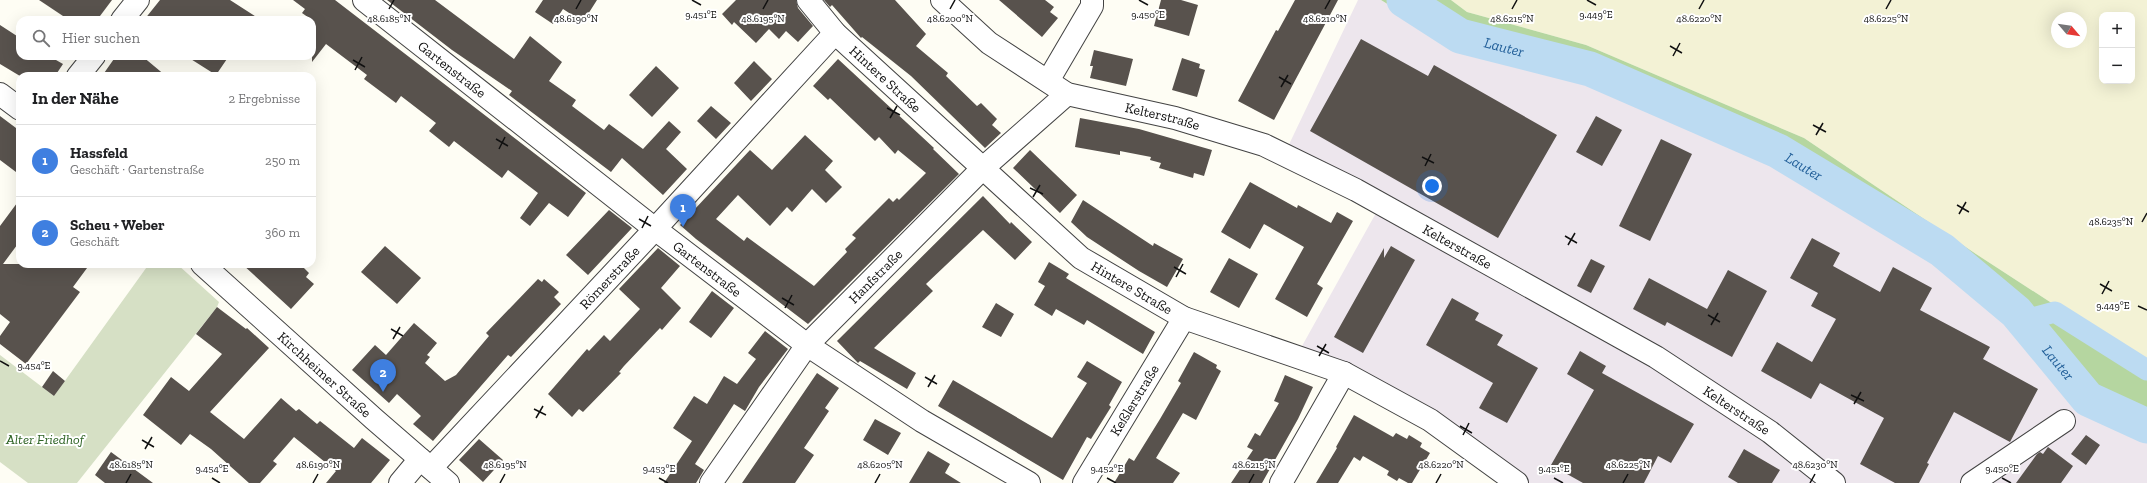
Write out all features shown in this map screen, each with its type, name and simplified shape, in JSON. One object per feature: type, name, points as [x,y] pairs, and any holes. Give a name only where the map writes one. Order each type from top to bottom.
[{"type":"street","points":[[125,16],[138,0]]},
{"type":"street","name":"Gartenstraße","points":[[364,0],[655,229],[807,345],[922,421],[1029,483]]},
{"type":"street","name":"Hintere Straße","points":[[808,0],[835,33],[1081,258],[1184,318],[1344,373],[1430,420],[1517,483]]},
{"type":"street","name":"Kelterstraße","points":[[942,0],[989,43],[1067,94],[1175,118],[1264,145],[1356,190],[1656,357],[1770,432],[1834,483]]},
{"type":"street","points":[[1048,81],[1092,6],[1092,0]]},
{"type":"street","name":"Römerstraße","points":[[400,483],[426,464],[655,229],[835,33]]},
{"type":"street","points":[[81,72],[91,60]]},
{"type":"street","points":[[0,94],[16,106]]},
{"type":"street","name":"Hanfstraße","points":[[721,479],[807,345],[983,168],[1067,94]]},
{"type":"street","name":"Kirchheimer Straße","points":[[206,268],[448,483]]},
{"type":"street","name":"Keßlerstraße","points":[[1084,483],[1184,318]]},
{"type":"street","points":[[1281,483],[1344,373]]},
{"type":"street","points":[[1972,483],[2064,421]]},
{"type":"shaded area","points":[[1358,0],[1381,0],[1453,45],[1586,78],[1773,159],[1936,257],[2009,316],[2084,404],[2147,434],[2147,483],[1511,483],[1465,444],[1297,355],[1381,204],[1283,157]]},
{"type":"green space","points":[[1381,0],[1451,0],[1467,12],[1586,45],[1804,138],[1976,254],[2147,365],[2147,434],[2084,404],[2009,316],[1936,257],[1773,159],[1586,78],[1453,45]]},
{"type":"green space","points":[[1451,0],[2147,0],[2147,365],[1976,254],[1804,138],[1586,45],[1467,12]]},
{"type":"green space","name":"Alter Friedhof","points":[[146,268],[181,268],[219,302],[217,307],[77,483],[28,483],[0,462],[0,355],[54,396]]},
{"type":"building","points":[[39,0],[112,0],[100,16],[63,16]]},
{"type":"building","points":[[160,0],[230,0],[255,16],[147,16]]},
{"type":"building","points":[[293,0],[335,0],[586,193],[568,217],[549,203],[530,226],[520,218],[538,193],[508,170],[502,178],[454,141],[449,147],[429,131],[436,123],[401,96],[396,103],[364,79],[367,75],[326,44],[316,57],[316,16],[306,16],[302,13],[305,9]]},
{"type":"building","points":[[387,0],[435,0],[514,59],[530,36],[562,62],[549,81],[576,100],[572,106],[604,130],[609,124],[643,149],[669,121],[681,132],[666,149],[687,169],[663,195],[622,158],[611,172],[509,95],[512,91],[452,50]]},
{"type":"building","points":[[543,0],[597,0],[583,22],[563,9],[553,24],[535,12]]},
{"type":"building","points":[[736,0],[796,0],[798,8],[813,26],[798,42],[786,31],[779,39],[769,29],[756,43],[734,22],[732,25],[722,14]]},
{"type":"building","points":[[824,0],[895,0],[926,34],[916,46],[948,73],[946,76],[977,106],[981,103],[997,119],[992,125],[1001,133],[985,148],[911,76],[862,37],[861,38],[832,5],[830,7]]},
{"type":"building","points":[[999,0],[1045,0],[1054,7],[1050,12],[1058,18],[1042,37]]},
{"type":"building","points":[[1161,0],[1181,0],[1198,5],[1189,36],[1154,26]]},
{"type":"building","points":[[1295,0],[1338,0],[1274,120],[1238,101],[1276,30],[1278,31]]},
{"type":"building","points":[[0,25],[16,35],[16,60],[56,60],[63,64],[58,72],[16,72],[16,74],[0,64]]},
{"type":"building","points":[[1361,39],[1428,76],[1434,65],[1557,135],[1498,238],[1310,131]]},
{"type":"building","points":[[1094,50],[1133,59],[1126,86],[1090,78],[1093,66],[1090,66]]},
{"type":"building","points":[[1182,58],[1200,64],[1199,68],[1205,70],[1197,97],[1172,90]]},
{"type":"building","points":[[838,59],[934,148],[933,149],[959,174],[808,324],[696,239],[680,225],[750,150],[772,170],[805,135],[833,161],[825,170],[842,187],[826,203],[812,189],[792,212],[787,207],[770,226],[738,195],[716,219],[744,241],[747,237],[814,286],[847,252],[845,249],[856,238],[852,235],[889,198],[893,202],[897,198],[899,200],[926,173],[898,150],[895,154],[879,137],[875,141],[830,98],[828,100],[813,86]]},
{"type":"building","points":[[113,60],[147,60],[161,72],[105,72]]},
{"type":"building","points":[[192,60],[226,60],[218,72],[211,72]]},
{"type":"building","points":[[754,61],[772,79],[751,101],[734,83]]},
{"type":"building","points":[[656,66],[679,88],[652,117],[629,95]]},
{"type":"building","points":[[711,106],[731,123],[716,139],[697,121]]},
{"type":"building","points":[[0,116],[16,128],[16,172],[0,160]]},
{"type":"building","points":[[1596,116],[1622,130],[1602,166],[1576,152]]},
{"type":"building","points":[[1080,118],[1139,129],[1212,150],[1204,176],[1194,173],[1193,178],[1159,168],[1161,163],[1150,160],[1151,157],[1120,151],[1120,155],[1075,147]]},
{"type":"building","points":[[1661,139],[1692,154],[1650,241],[1619,226]]},
{"type":"building","points":[[1030,150],[1077,195],[1060,213],[1013,168]]},
{"type":"building","points":[[1250,182],[1297,208],[1298,205],[1331,223],[1337,212],[1353,221],[1317,284],[1323,288],[1307,317],[1275,299],[1304,247],[1264,224],[1250,249],[1221,232]]},
{"type":"building","points":[[983,196],[1010,224],[1011,222],[1032,242],[1015,260],[983,230],[926,284],[933,291],[874,348],[916,373],[907,389],[860,361],[858,363],[837,341]]},
{"type":"building","points":[[1083,200],[1153,246],[1154,243],[1183,259],[1167,287],[1139,271],[1087,237],[1071,222]]},
{"type":"building","points":[[16,204],[16,246],[3,264],[16,264],[16,268],[87,268],[73,287],[80,292],[26,364],[0,344],[0,336],[10,322],[0,314],[0,226]]},
{"type":"building","points":[[609,210],[632,228],[588,275],[566,255]]},
{"type":"building","points":[[1812,238],[1840,253],[1833,266],[1880,292],[1893,267],[1932,288],[1920,310],[1990,347],[1983,359],[2038,389],[2010,442],[1954,412],[1927,463],[1929,464],[1919,483],[1895,483],[1860,464],[1884,418],[1820,383],[1811,399],[1761,371],[1777,342],[1812,362],[1836,319],[1811,306],[1818,293],[1790,278]]},
{"type":"building","points":[[385,246],[421,278],[397,304],[361,272]]},
{"type":"building","points":[[1391,246],[1415,260],[1363,353],[1334,337],[1384,248],[1384,258]]},
{"type":"building","points":[[658,248],[680,266],[661,288],[681,308],[662,330],[660,328],[624,366],[619,372],[621,373],[583,412],[579,409],[572,417],[548,394],[587,349],[589,351],[604,335],[610,341],[640,309],[619,289]]},
{"type":"building","points":[[1229,258],[1258,274],[1239,308],[1210,292]]},
{"type":"building","points":[[1591,259],[1605,266],[1591,293],[1577,286]]},
{"type":"building","points":[[1049,262],[1069,274],[1066,278],[1155,332],[1143,354],[1087,320],[1084,325],[1056,309],[1052,316],[1034,305],[1045,286],[1038,282]]},
{"type":"building","points":[[246,268],[304,268],[309,273],[306,277],[314,284],[291,309]]},
{"type":"building","points":[[1728,270],[1767,291],[1732,357],[1667,322],[1665,326],[1633,309],[1649,278],[1707,309]]},
{"type":"building","points":[[538,279],[542,282],[544,279],[559,292],[554,297],[561,304],[511,357],[508,355],[433,441],[413,424],[421,416],[397,394],[389,403],[352,370],[375,345],[386,355],[414,323],[437,343],[427,355],[430,357],[425,363],[445,381],[456,375],[489,336],[486,333]]},
{"type":"building","points":[[712,291],[734,308],[711,338],[689,322]]},
{"type":"building","points":[[1452,298],[1479,313],[1475,320],[1503,335],[1497,345],[1538,368],[1507,423],[1479,408],[1493,383],[1426,345]]},
{"type":"building","points":[[996,303],[1014,314],[1001,337],[982,327]]},
{"type":"building","points":[[217,307],[246,329],[247,328],[269,348],[210,412],[244,439],[281,398],[296,411],[299,409],[317,424],[320,421],[354,448],[362,438],[390,460],[371,483],[326,483],[336,471],[294,437],[273,461],[277,464],[260,483],[249,483],[211,449],[190,434],[181,445],[143,415],[171,377],[189,391],[222,354],[196,334]]},
{"type":"building","points":[[765,331],[788,349],[759,387],[745,411],[734,404],[695,464],[704,470],[696,483],[664,483],[692,441],[673,428],[694,396],[707,404],[724,376],[737,384],[756,359],[748,353]]},
{"type":"building","points":[[1580,351],[1606,366],[1602,373],[1694,424],[1671,463],[1658,456],[1644,483],[1583,483],[1551,465],[1594,390],[1567,374]]},
{"type":"building","points":[[1194,352],[1217,365],[1216,368],[1221,371],[1196,420],[1183,413],[1156,458],[1180,473],[1173,483],[1114,483],[1129,458],[1134,461],[1160,419],[1181,383],[1178,381]]},
{"type":"building","points":[[1087,361],[1122,382],[1109,405],[1111,407],[1091,439],[1087,437],[1063,480],[938,406],[953,380],[1052,438],[1087,383],[1077,377]]},
{"type":"building","points":[[53,371],[65,381],[54,396],[42,387]]},
{"type":"building","points":[[817,373],[839,388],[825,408],[829,411],[804,448],[814,455],[795,483],[742,483]]},
{"type":"building","points":[[1285,375],[1313,387],[1298,419],[1262,483],[1231,483],[1253,450],[1247,447],[1255,433],[1260,436],[1279,403],[1274,401]]},
{"type":"building","points":[[1354,415],[1393,437],[1396,433],[1407,439],[1409,435],[1422,443],[1420,447],[1430,453],[1412,483],[1408,483],[1399,478],[1397,481],[1387,475],[1389,471],[1363,456],[1360,461],[1354,457],[1338,483],[1316,483],[1337,448],[1336,447]]},
{"type":"building","points":[[875,419],[901,433],[888,455],[863,440]]},
{"type":"building","points":[[2086,435],[2100,445],[2086,465],[2071,454]]},
{"type":"building","points":[[479,439],[503,460],[483,482],[459,460]]},
{"type":"building","points":[[2048,447],[2073,466],[2061,483],[2016,483],[2037,454],[2040,452],[2043,454]]},
{"type":"building","points":[[1744,449],[1780,470],[1772,483],[1738,483],[1728,477]]},
{"type":"building","points":[[928,451],[950,464],[945,473],[961,483],[909,483]]},
{"type":"building","points":[[111,452],[153,483],[105,483],[95,475]]},
{"type":"waterway","name":"Lauter","points":[[1404,0],[1460,36],[1590,69],[1778,151],[1942,250],[2016,312],[2088,399],[2147,426]]},
{"type":"waterway","points":[[2016,312],[2032,318],[2055,312],[2147,370]]},
{"type":"place","name":"Hassfeld","points":[[683,227]]},
{"type":"place","name":"Scheu + Weber","points":[[383,392]]}]
